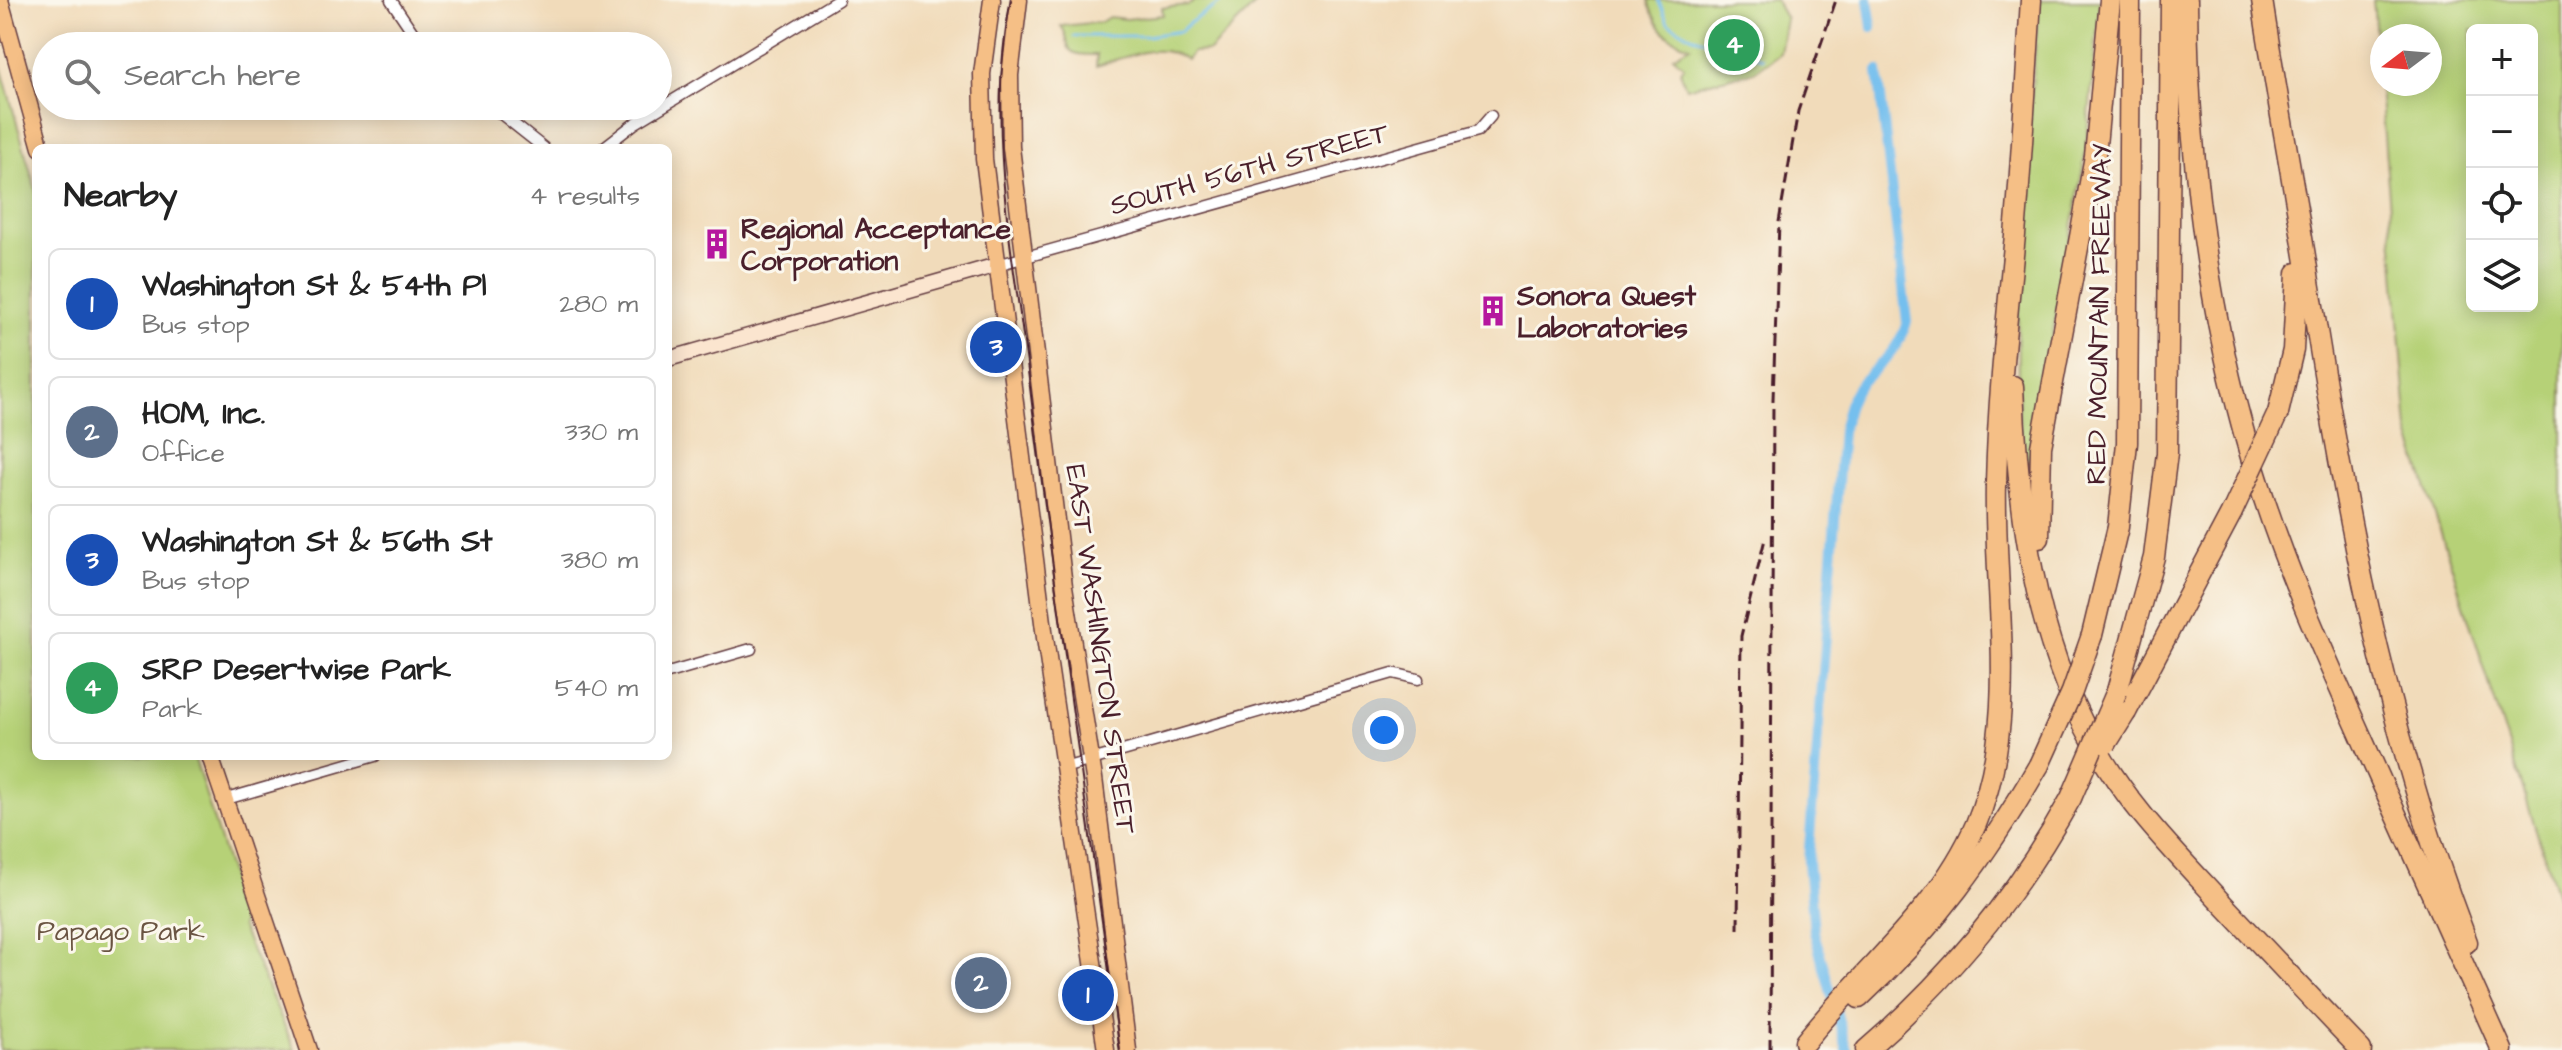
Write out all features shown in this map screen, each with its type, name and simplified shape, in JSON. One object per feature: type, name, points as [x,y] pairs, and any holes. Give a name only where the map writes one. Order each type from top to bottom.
[{"type":"highway","points":[[1800,1046],[1835,1005],[1874,974],[1951,871],[1975,825],[1994,766],[2001,701],[1996,481],[2031,0]]},
{"type":"highway","points":[[2054,643],[2038,530],[2039,466],[2095,156],[2110,0]]},
{"type":"highway","name":"RED MOUNTAIN FREEWAY","points":[[1874,974],[1919,938],[1967,879],[2039,765],[2069,700],[2092,635],[2115,545],[2127,451],[2130,0]]},
{"type":"highway","points":[[2071,798],[2117,691],[2151,569],[2167,453],[2171,0]]},
{"type":"highway","points":[[2187,0],[2192,124],[2205,245],[2224,350],[2250,455],[2306,613],[2502,1050]]},
{"type":"highway","points":[[2262,0],[2352,545],[2383,678],[2443,877],[2510,1050]]},
{"type":"highway","points":[[1866,1050],[1908,1012],[1995,915],[2031,864],[2126,712],[2232,512],[2278,413],[2290,366],[2298,295],[2286,154]]},
{"type":"highway","points":[[2015,234],[2012,353],[2018,464],[2036,589],[2085,727],[2138,810],[2361,1050]]},
{"type":"main road","points":[[0,0],[32,116]]},
{"type":"main road","name":"EAST WASHINGTON STREET","points":[[992,0],[983,57],[982,123],[997,265],[1064,768],[1106,1050]]},
{"type":"main road","name":"EAST WASHINGTON STREET","points":[[1019,0],[1010,75],[1009,126],[1020,258],[1064,586],[1091,759],[1128,1050]]},
{"type":"main road","points":[[33,120],[40,144]]},
{"type":"main road","points":[[211,760],[309,1050]]},
{"type":"street","points":[[391,0],[413,32]]},
{"type":"street","points":[[672,102],[838,0]]},
{"type":"street","name":"SOUTH 56TH STREET","points":[[997,265],[1478,131],[1491,116]]},
{"type":"street","points":[[509,120],[539,144]]},
{"type":"street","points":[[609,144],[645,120]]},
{"type":"street","points":[[672,358],[997,265]]},
{"type":"street","points":[[672,672],[751,649]]},
{"type":"street","points":[[1064,768],[1393,673],[1418,679]]},
{"type":"street","points":[[223,800],[361,760]]},
{"type":"green space","points":[[1196,0],[1259,1],[1209,51],[1193,52],[1187,60],[1165,51],[1154,51],[1096,66],[1097,55],[1071,51],[1061,26],[1101,22],[1109,17],[1126,19],[1163,15],[1162,8],[1188,5]]},
{"type":"green space","points":[[1648,0],[1775,0],[1786,19],[1780,53],[1755,71],[1686,88],[1680,71],[1684,66],[1673,56],[1690,46],[1662,30]]},
{"type":"green space","points":[[2039,0],[2100,0],[2085,156],[2029,463],[2022,463],[2019,289]]},
{"type":"green space","points":[[2373,0],[2562,0],[2562,911],[2408,430],[2381,96],[2442,96],[2442,24],[2375,24]]},
{"type":"green space","name":"Papago Park","points":[[0,63],[32,177],[32,760],[195,760],[244,919],[241,926],[295,1050],[0,1050]]},
{"type":"waterway","points":[[1074,36],[1147,36],[1181,31],[1223,0]]},
{"type":"waterway","points":[[1658,0],[1668,23],[1691,36],[1762,58]]},
{"type":"waterway","points":[[1868,0],[1872,27]]},
{"type":"waterway","points":[[1847,1050],[1814,932],[1808,862],[1842,431],[1854,394],[1893,350],[1907,322],[1878,71]]},
{"type":"tram line","points":[[1011,0],[1001,95],[1004,190],[1061,631],[1120,1050]]},
{"type":"railway","points":[[1770,1050],[1773,400],[1779,222],[1798,111],[1836,0]]},
{"type":"railway","points":[[1738,929],[1741,636],[1765,539]]},
{"type":"place","name":"SRP Desertwise Park","points":[[1734,45]]},
{"type":"place","name":"Regional Acceptance Corporation","points":[[717,244]]},
{"type":"place","name":"Sonora Quest Laboratories","points":[[1493,311]]},
{"type":"place","name":"Washington St & 56th St","points":[[996,347]]},
{"type":"place","name":"HOM, Inc.","points":[[981,983]]},
{"type":"place","name":"Washington St & 54th Pl","points":[[1088,995]]}]
